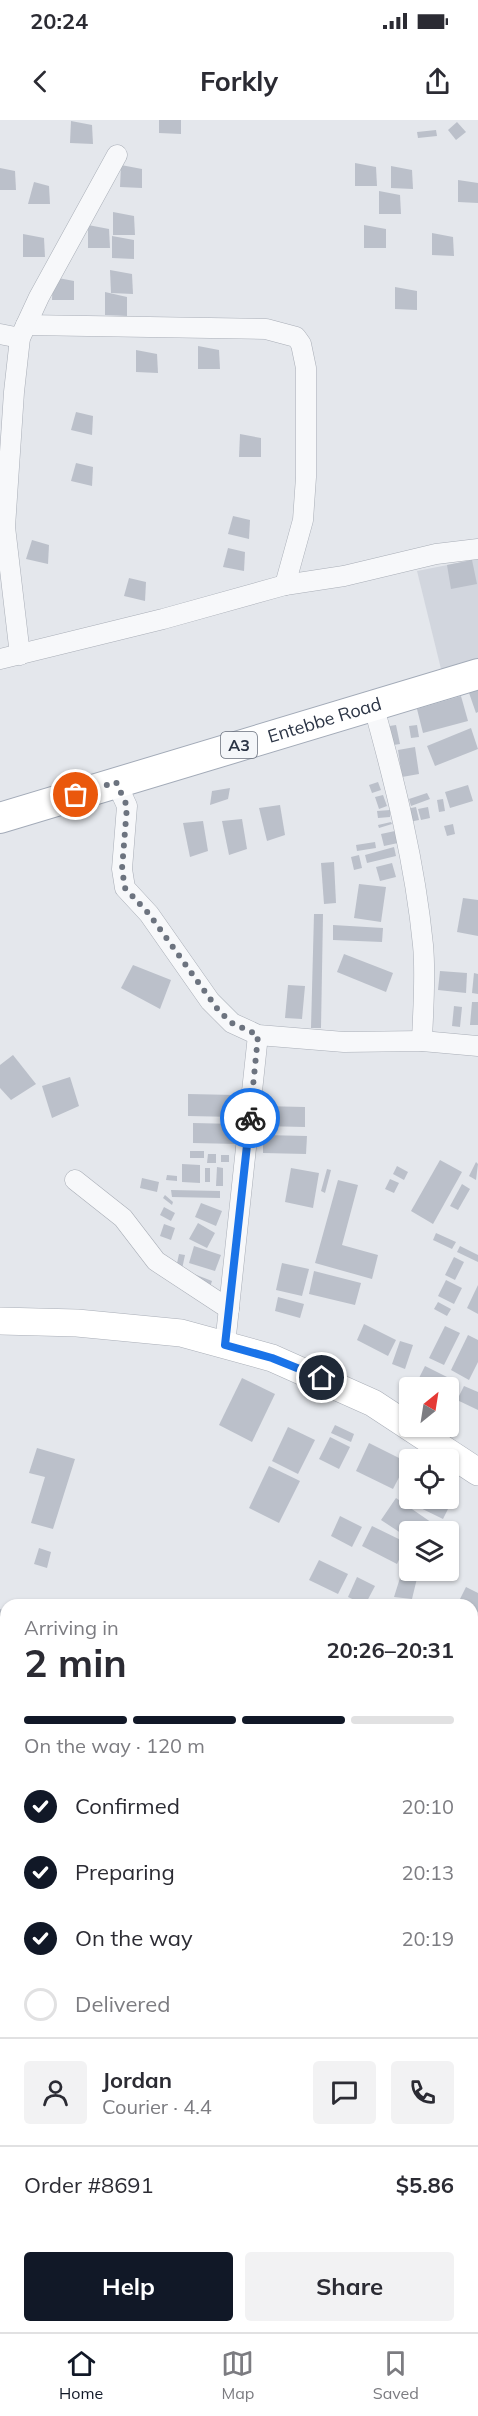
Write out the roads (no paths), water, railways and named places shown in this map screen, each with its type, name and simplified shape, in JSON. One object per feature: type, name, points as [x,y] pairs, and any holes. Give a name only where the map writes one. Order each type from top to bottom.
[{"type":"main road","name":"Entebbe Road","points":[[0,818],[478,674]]},
{"type":"street","points":[[20,655],[5,527],[14,392],[23,331],[117,156]]},
{"type":"street","points":[[0,333],[266,329],[296,337],[301,344],[306,368],[306,477],[303,520],[285,585]]},
{"type":"street","points":[[0,659],[285,585],[344,576],[436,554],[478,549]]},
{"type":"street","points":[[373,704],[393,777],[416,891],[424,947],[422,1041]]},
{"type":"street","points":[[116,782],[127,806],[122,869],[125,888],[149,914],[219,1011],[232,1023],[258,1035],[344,1042],[422,1041],[478,1046]]},
{"type":"street","points":[[225,1345],[258,1035]]},
{"type":"street","points":[[75,1180],[123,1218],[156,1261],[229,1309]]},
{"type":"street","points":[[0,1321],[77,1323],[181,1333],[272,1358],[373,1403],[478,1472]]}]
